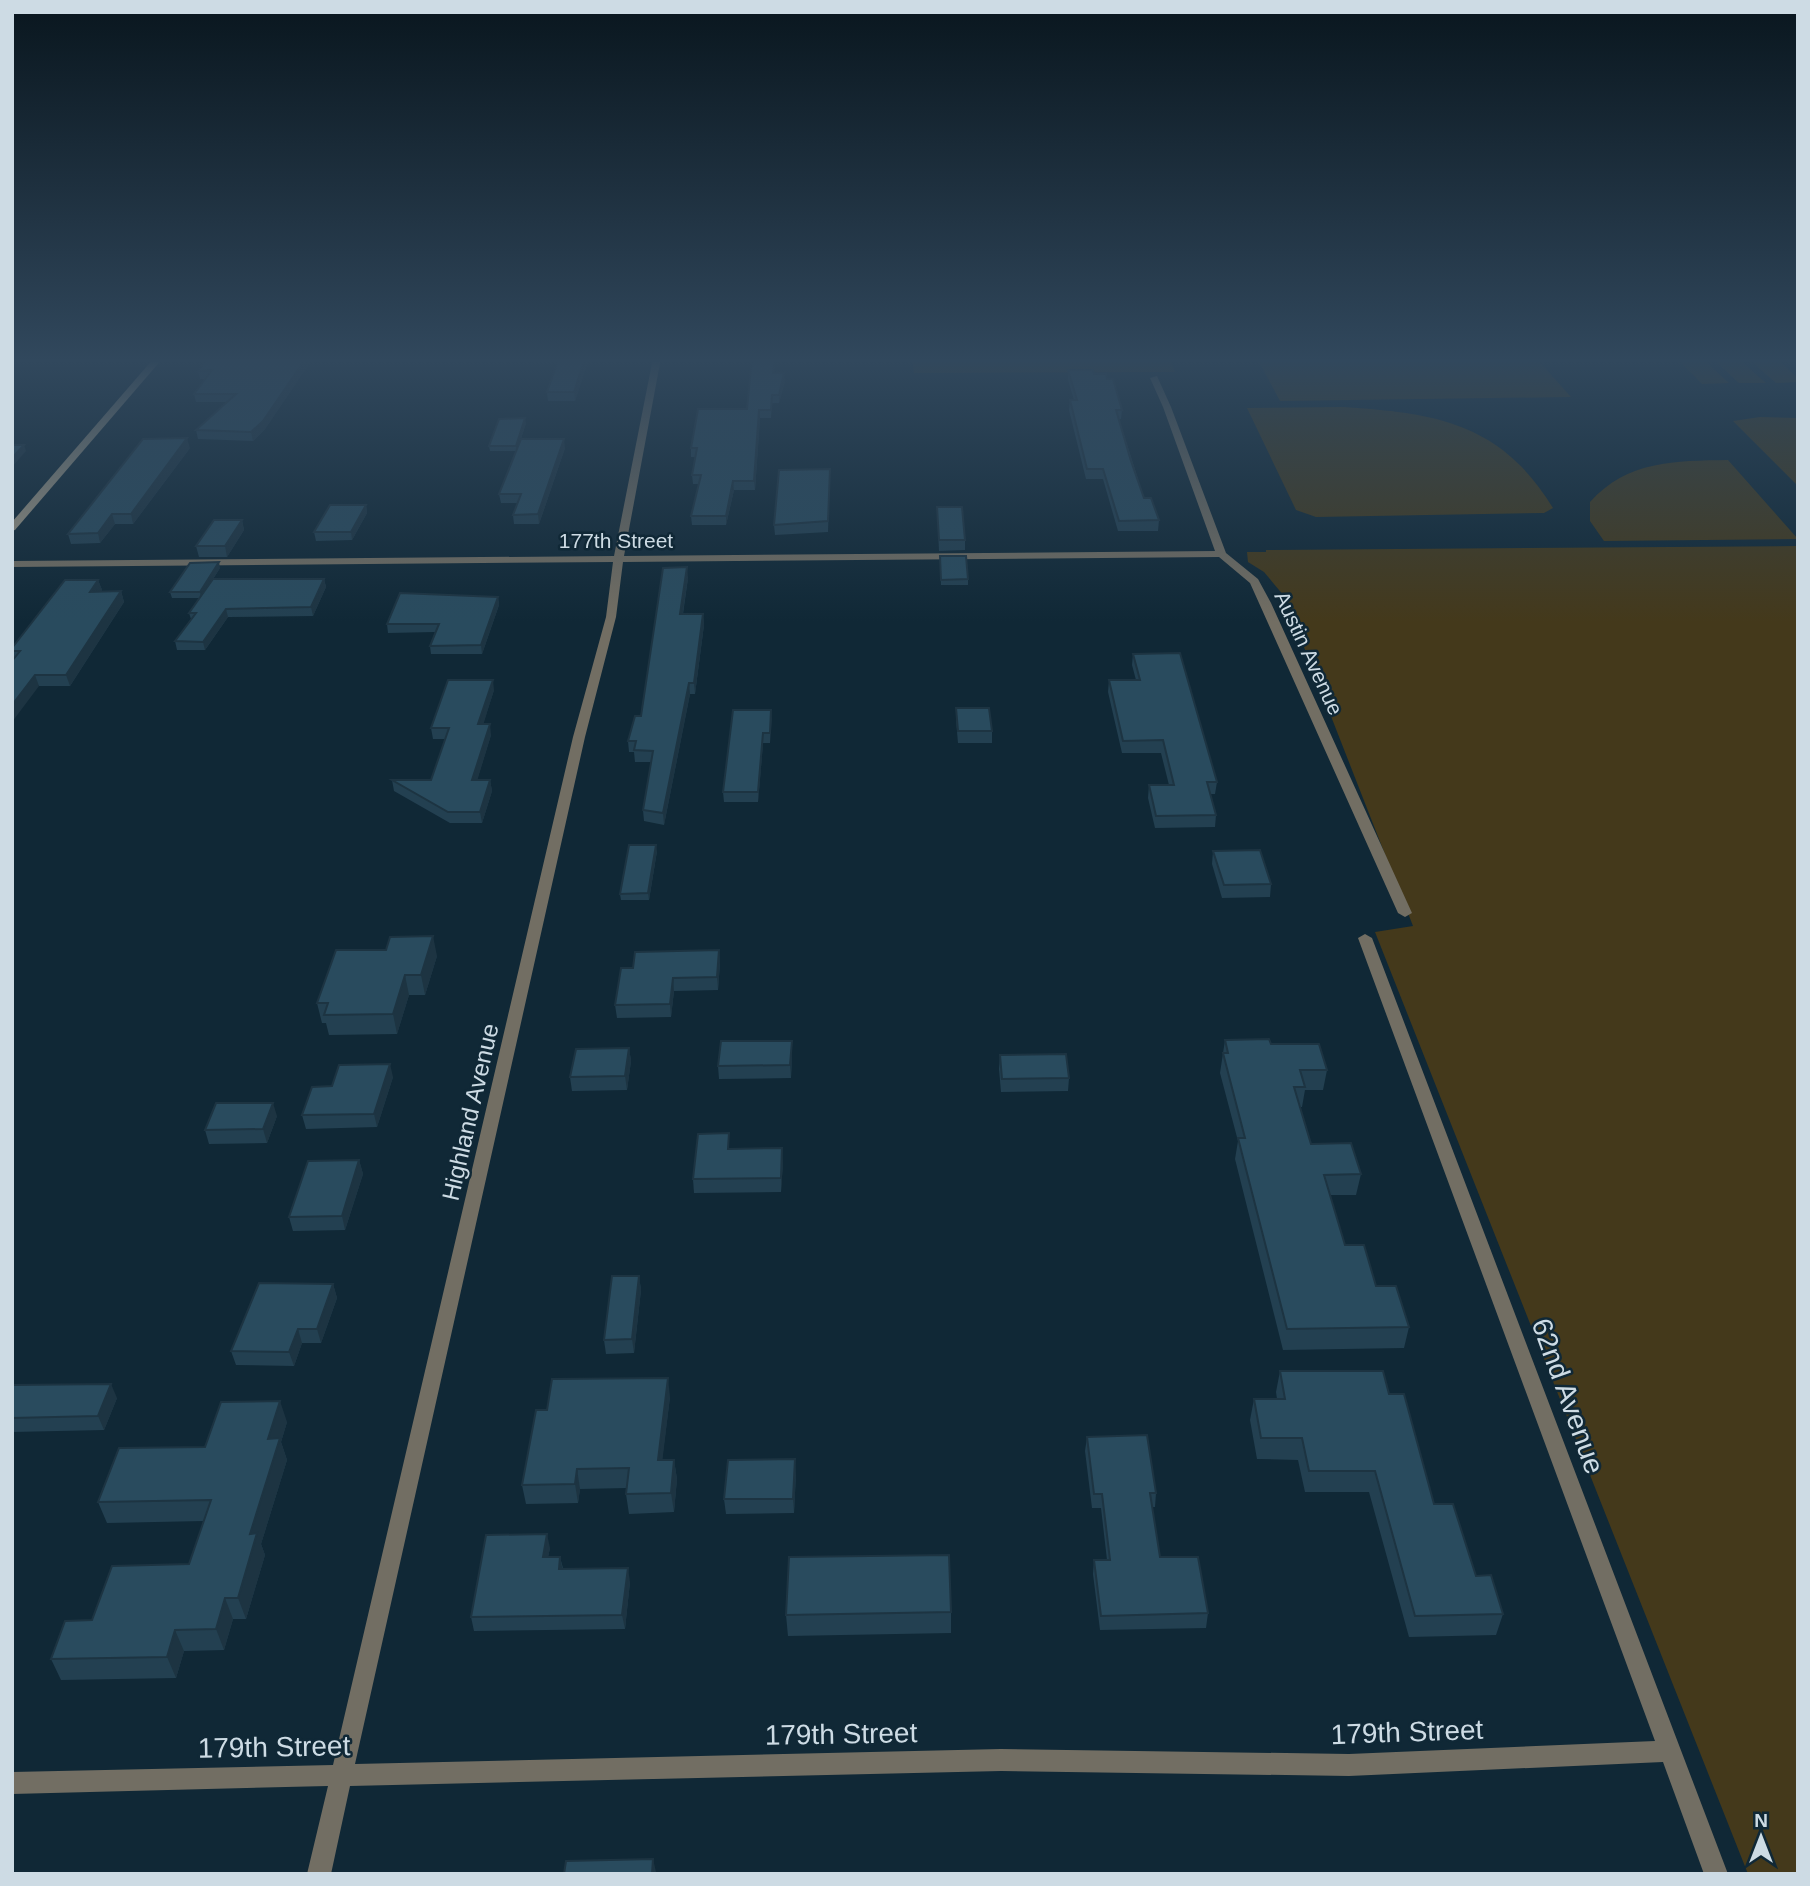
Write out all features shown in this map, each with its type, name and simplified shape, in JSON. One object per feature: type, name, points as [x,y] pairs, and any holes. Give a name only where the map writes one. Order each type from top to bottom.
[{"type":"street","points":[[12,528],[83,446]]},
{"type":"street","name":"Highland Avenue","points":[[319,1874],[582,724],[611,617],[618,559],[640,446]]},
{"type":"street","name":"Austin Avenue","points":[[1180,446],[1221,554],[1254,581],[1266,603],[1405,913]]},
{"type":"street","name":"177th Street","points":[[12,564],[1221,554]]},
{"type":"street","name":"62nd Avenue","points":[[1365,938],[1716,1874]]},
{"type":"street","name":"179th Street","points":[[12,1783],[1001,1760],[1349,1765],[1670,1751]]},
{"type":"shaded area","points":[[1265,446],[1496,446],[1533,480],[1553,508],[1544,513],[1316,517],[1296,510]]},
{"type":"shaded area","points":[[1758,446],[1798,446],[1798,486]]},
{"type":"shaded area","points":[[1728,460],[1798,539],[1604,541],[1590,521],[1590,502],[1620,478],[1653,466],[1671,463]]},
{"type":"shaded area","points":[[1798,546],[1798,1874],[1748,1874],[1375,932],[1413,926],[1284,596],[1264,572],[1248,562],[1247,552]]},
{"type":"building","points":[[12,446],[23,446],[12,458]]},
{"type":"building","points":[[137,446],[181,446],[131,514],[112,514],[98,533],[68,534]]},
{"type":"building","points":[[518,446],[562,446],[538,514],[513,515],[521,494],[499,494]]},
{"type":"building","points":[[756,446],[754,481],[733,481],[726,516],[691,516],[701,475],[692,475],[697,448],[691,448]]},
{"type":"building","points":[[1081,446],[1127,446],[1144,498],[1151,498],[1159,520],[1119,521],[1103,469],[1087,469]]},
{"type":"building","points":[[830,469],[828,521],[774,525],[779,470]]},
{"type":"building","points":[[330,505],[366,505],[351,532],[314,532]]},
{"type":"building","points":[[937,507],[962,507],[965,540],[939,540]]},
{"type":"building","points":[[214,520],[242,520],[225,546],[196,546]]},
{"type":"building","points":[[940,556],[966,556],[968,579],[941,580]]},
{"type":"building","points":[[219,562],[200,592],[170,592],[190,563]]},
{"type":"building","points":[[687,567],[680,614],[703,614],[694,683],[689,683],[663,813],[643,810],[653,751],[634,750],[636,741],[628,741],[635,716],[641,716],[663,568]]},
{"type":"building","points":[[213,579],[324,579],[311,607],[226,609],[203,642],[175,641],[196,613],[189,613]]},
{"type":"building","points":[[65,580],[98,580],[90,592],[121,591],[66,675],[35,675],[12,705],[12,661],[20,651],[12,651],[12,648]]},
{"type":"building","points":[[400,593],[498,597],[481,645],[430,646],[439,624],[387,624]]},
{"type":"building","points":[[1180,653],[1217,782],[1207,782],[1216,815],[1156,816],[1149,785],[1174,785],[1163,740],[1123,741],[1109,680],[1140,680],[1133,654]]},
{"type":"building","points":[[448,680],[493,680],[478,724],[490,724],[472,780],[490,780],[480,812],[448,812],[392,780],[431,780],[449,728],[431,728]]},
{"type":"building","points":[[956,708],[989,708],[992,731],[958,731]]},
{"type":"building","points":[[733,710],[771,710],[770,733],[763,733],[758,792],[723,792]]},
{"type":"building","points":[[629,845],[656,845],[648,893],[620,894]]},
{"type":"building","points":[[1260,850],[1271,884],[1224,885],[1213,851]]},
{"type":"building","points":[[433,936],[421,975],[405,975],[393,1014],[324,1015],[328,1003],[317,1003],[336,950],[386,950],[390,937]]},
{"type":"building","points":[[719,950],[717,977],[673,978],[670,1004],[615,1005],[621,968],[633,968],[635,952]]},
{"type":"building","points":[[1269,1039],[1271,1044],[1319,1044],[1327,1070],[1300,1070],[1305,1087],[1294,1087],[1311,1144],[1351,1143],[1361,1174],[1324,1175],[1345,1245],[1364,1245],[1376,1286],[1396,1286],[1409,1327],[1287,1329],[1238,1138],[1245,1138],[1223,1053],[1228,1053],[1225,1040]]},
{"type":"building","points":[[721,1041],[792,1041],[790,1065],[718,1066]]},
{"type":"building","points":[[629,1048],[625,1076],[570,1077],[576,1049]]},
{"type":"building","points":[[1066,1054],[1069,1078],[1002,1079],[1000,1055]]},
{"type":"building","points":[[390,1064],[374,1114],[302,1115],[312,1087],[332,1086],[339,1065]]},
{"type":"building","points":[[216,1103],[273,1103],[263,1129],[205,1130]]},
{"type":"building","points":[[729,1133],[728,1149],[782,1148],[781,1178],[693,1179],[698,1134]]},
{"type":"building","points":[[359,1160],[342,1216],[289,1217],[308,1161]]},
{"type":"building","points":[[612,1276],[639,1276],[632,1339],[604,1340]]},
{"type":"building","points":[[259,1283],[333,1284],[317,1329],[298,1329],[289,1352],[231,1351]]},
{"type":"building","points":[[1280,1371],[1383,1371],[1389,1394],[1404,1394],[1434,1504],[1453,1504],[1476,1576],[1491,1575],[1503,1614],[1415,1616],[1375,1471],[1309,1471],[1302,1438],[1261,1438],[1254,1399],[1285,1399]]},
{"type":"building","points":[[668,1378],[658,1460],[674,1460],[671,1493],[626,1494],[629,1468],[577,1469],[575,1484],[522,1485],[536,1410],[547,1410],[552,1379]]},
{"type":"building","points":[[111,1384],[98,1416],[12,1418],[12,1385]]},
{"type":"building","points":[[280,1401],[268,1439],[280,1438],[250,1534],[257,1533],[238,1598],[225,1598],[216,1629],[175,1630],[167,1657],[51,1659],[65,1621],[92,1620],[112,1566],[189,1564],[211,1500],[98,1502],[119,1448],[205,1447],[221,1402]]},
{"type":"building","points":[[1147,1435],[1156,1493],[1150,1493],[1160,1557],[1198,1557],[1208,1613],[1101,1616],[1094,1560],[1110,1560],[1102,1494],[1094,1494],[1087,1437]]},
{"type":"building","points":[[795,1459],[793,1499],[724,1499],[728,1460]]},
{"type":"building","points":[[547,1534],[543,1557],[560,1557],[559,1569],[628,1568],[622,1615],[471,1617],[486,1535]]},
{"type":"building","points":[[949,1555],[951,1612],[786,1615],[789,1557]]},
{"type":"building","points":[[653,1859],[652,1874],[564,1874],[566,1861]]}]
